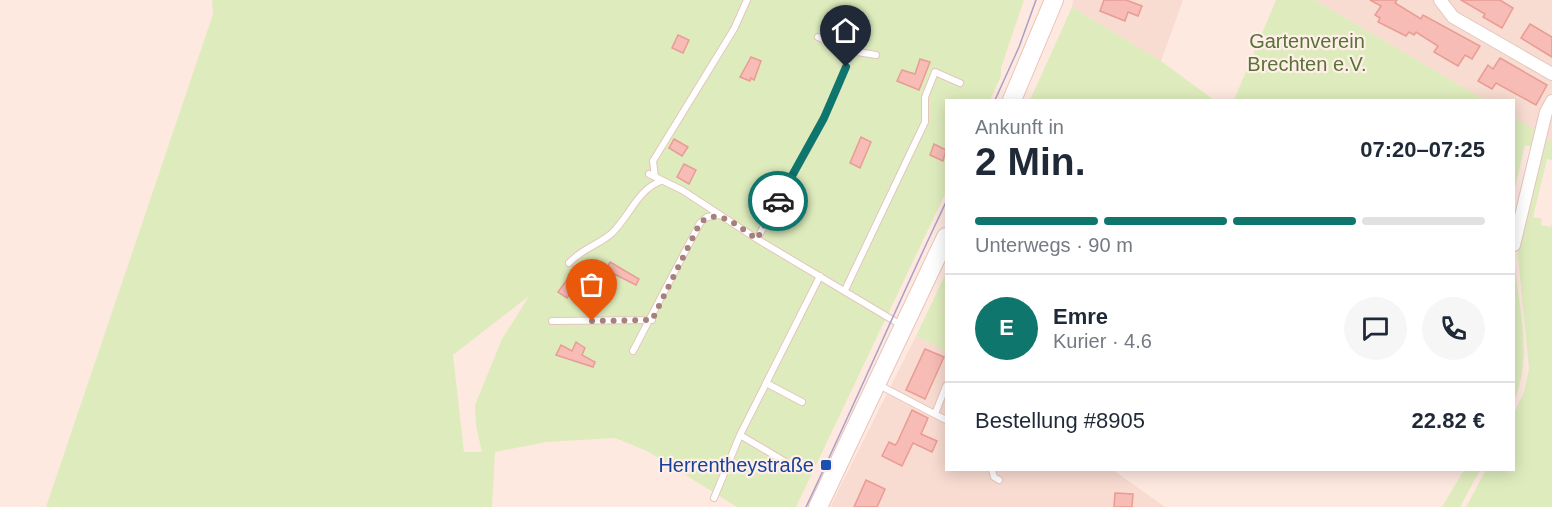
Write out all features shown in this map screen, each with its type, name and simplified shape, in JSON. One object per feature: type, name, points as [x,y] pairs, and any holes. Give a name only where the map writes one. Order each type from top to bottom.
[{"type":"main road","points":[[1012,99],[1054,0]]},
{"type":"main road","points":[[818,507],[945,239]]},
{"type":"street","points":[[1440,0],[1454,16],[1552,74]]},
{"type":"street","points":[[1515,241],[1546,112],[1552,101]]},
{"type":"lane","points":[[569,263],[589,246],[609,236],[655,177],[653,161],[734,29],[747,0]]},
{"type":"lane","points":[[818,37],[851,51],[876,55]]},
{"type":"lane","points":[[757,239],[824,118],[841,83],[851,51]]},
{"type":"lane","points":[[845,290],[925,122],[925,97],[935,72],[960,83]]},
{"type":"lane","points":[[655,177],[682,190],[757,239],[903,326]]},
{"type":"lane","points":[[633,351],[652,320],[700,223],[707,217],[719,215]]},
{"type":"lane","points":[[714,498],[740,435],[820,276]]},
{"type":"lane","points":[[552,321],[652,320]]},
{"type":"lane","points":[[766,383],[802,402]]},
{"type":"lane","points":[[877,384],[945,419]]},
{"type":"lane","points":[[935,414],[945,389]]},
{"type":"lane","points":[[740,435],[784,461]]},
{"type":"lane","points":[[992,471],[994,477],[999,480]]},
{"type":"shaded area","points":[[1073,0],[1183,0],[1161,61],[1072,7]]},
{"type":"shaded area","points":[[1315,0],[1552,0],[1552,142],[1515,118],[1515,99],[1483,99]]},
{"type":"shaded area","points":[[916,336],[945,350],[945,471],[1114,471],[1165,507],[830,507]]},
{"type":"green space","points":[[212,0],[1024,0],[1001,68],[1001,76],[990,99],[945,99],[945,194],[796,507],[737,507],[647,451],[615,438],[546,442],[495,452],[492,507],[46,507],[213,14]],"holes":[[[529,296],[502,339],[475,405],[476,426],[482,452],[464,452],[453,355]]]},
{"type":"green space","name":"Gartenverein Brechten e.V.","points":[[1276,0],[1315,0],[1483,99],[1234,99]]},
{"type":"green space","points":[[1072,7],[1161,61],[1213,99],[1030,99]]},
{"type":"green space","points":[[1515,118],[1537,131],[1533,147],[1525,145],[1515,187]]},
{"type":"green space","points":[[1543,136],[1552,142],[1552,160],[1547,159],[1533,217],[1542,219],[1541,225],[1551,227],[1552,222],[1552,507],[1466,507],[1485,471],[1515,471],[1515,411],[1524,392],[1529,368],[1517,246]]},
{"type":"green space","points":[[1515,269],[1524,349],[1520,384],[1515,398]]},
{"type":"green space","points":[[945,275],[945,350],[916,336]]},
{"type":"green space","points":[[1463,471],[1479,471],[1460,507],[1442,507]]},
{"type":"building","points":[[1104,0],[1126,0],[1142,6],[1138,16],[1128,12],[1125,21],[1100,11]]},
{"type":"building","points":[[1370,0],[1397,0],[1395,3],[1421,19],[1423,15],[1480,46],[1472,59],[1465,55],[1458,66],[1434,52],[1438,46],[1416,32],[1414,35],[1409,32],[1406,36],[1378,22],[1380,18],[1375,15],[1381,6]]},
{"type":"building","points":[[1461,0],[1500,0],[1513,8],[1502,28],[1483,17],[1485,14]]},
{"type":"building","points":[[1530,24],[1552,37],[1552,57],[1521,38]]},
{"type":"building","points":[[678,35],[689,40],[683,53],[672,48]]},
{"type":"building","points":[[751,57],[761,61],[754,80],[751,78],[750,81],[740,77]]},
{"type":"building","points":[[1500,58],[1547,85],[1536,105],[1496,83],[1492,89],[1478,81],[1488,65],[1493,69]]},
{"type":"building","points":[[920,59],[930,62],[919,90],[897,81],[902,70],[915,74]]},
{"type":"building","points":[[861,137],[871,142],[860,168],[850,163]]},
{"type":"building","points":[[674,139],[688,147],[682,156],[669,148]]},
{"type":"building","points":[[934,144],[945,150],[943,161],[930,155]]},
{"type":"building","points":[[684,164],[696,170],[689,184],[677,177]]},
{"type":"building","points":[[610,262],[639,279],[636,285],[606,270]]},
{"type":"building","points":[[571,274],[580,281],[567,298],[558,292]]},
{"type":"building","points":[[576,342],[585,348],[582,355],[595,362],[593,367],[556,355],[561,345],[572,351]]},
{"type":"building","points":[[925,349],[944,357],[925,399],[906,390]]},
{"type":"building","points":[[912,410],[928,418],[921,434],[937,441],[932,452],[913,443],[902,466],[882,456],[889,442],[895,445],[897,443]]},
{"type":"building","points":[[866,480],[885,489],[877,507],[854,507]]},
{"type":"building","points":[[1115,493],[1133,494],[1132,507],[1114,507]]},
{"type":"tram line","points":[[995,99],[1019,47],[1036,0]]},
{"type":"tram line","points":[[806,507],[945,204]]},
{"type":"way so far","points":[[592,321],[652,320],[700,223],[707,217],[719,215],[757,239],[778,201]]},
{"type":"place","name":"Herrentheystraße","points":[[826,465]]},
{"type":"route","points":[[778,201],[824,118],[846,67]]}]
